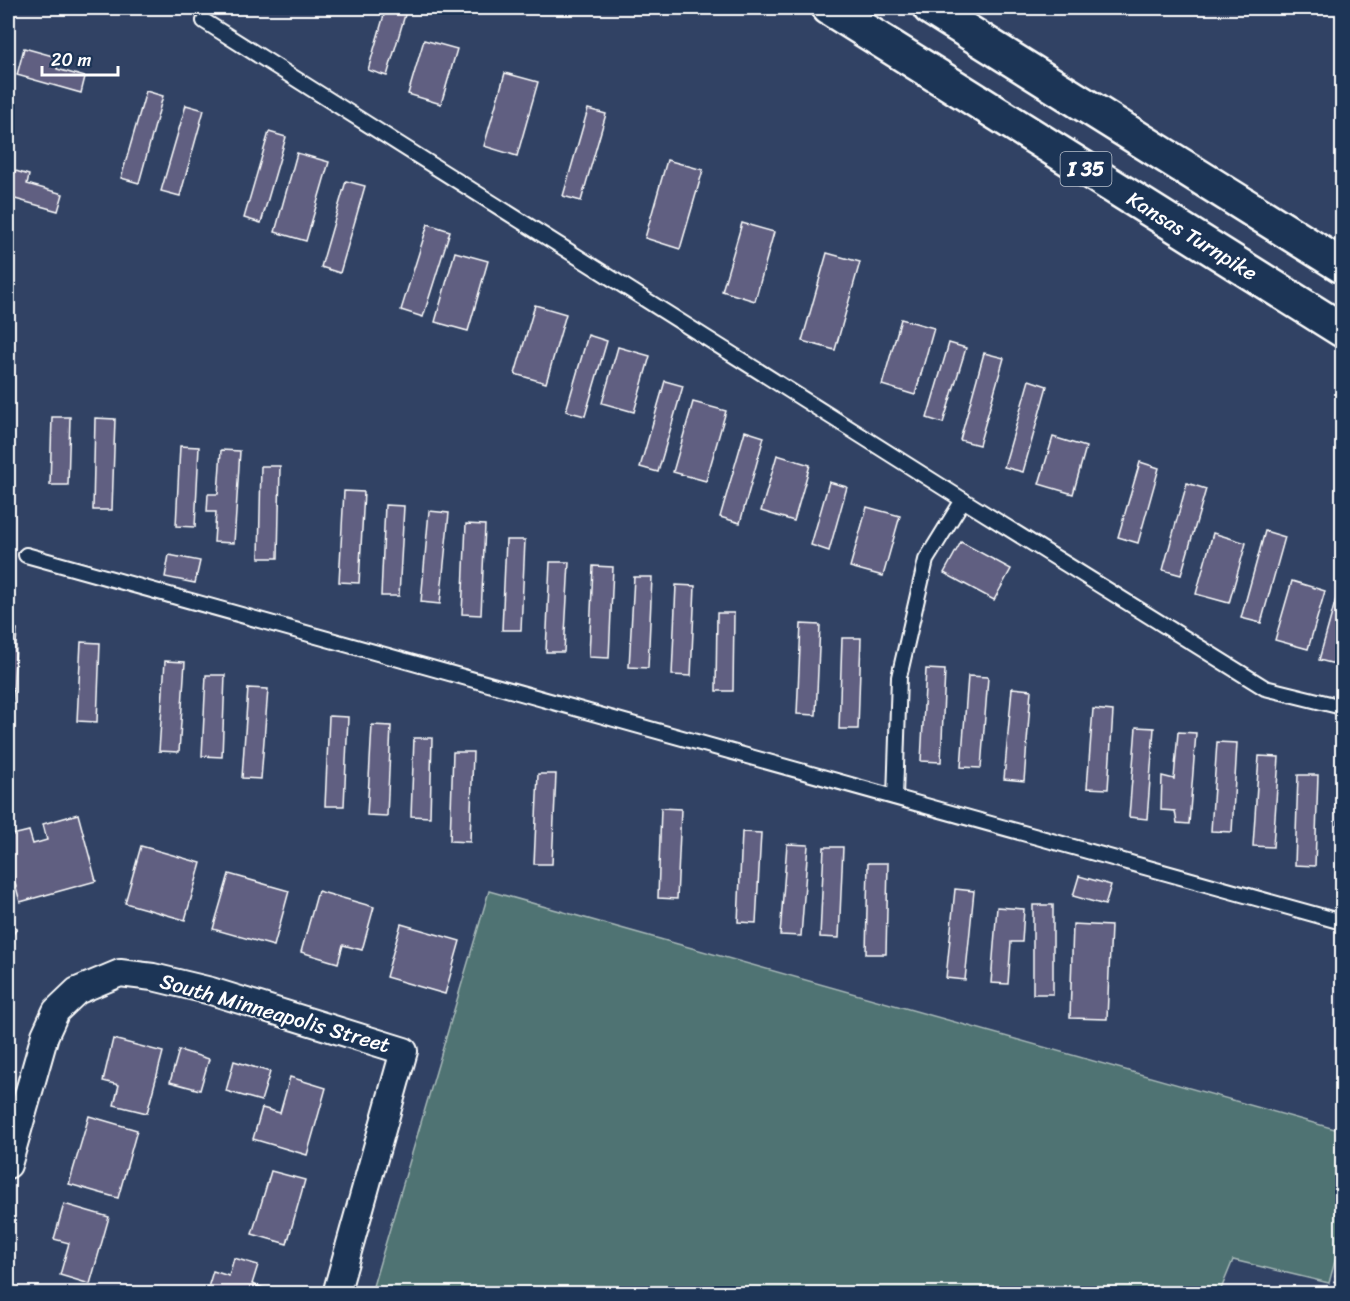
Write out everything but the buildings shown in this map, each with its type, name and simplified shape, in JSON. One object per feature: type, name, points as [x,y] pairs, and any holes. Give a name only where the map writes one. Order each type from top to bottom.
[{"type":"highway","name":"Kansas Turnpike","points":[[829,8],[1342,330]]},
{"type":"highway","name":"I 35","points":[[930,8],[1342,266]]},
{"type":"street","name":"South Minneapolis Street","points":[[8,1165],[45,1035],[56,1011],[77,991],[120,974],[153,977],[211,991],[404,1051],[336,1293]]},
{"type":"lane","points":[[204,21],[1265,688],[1342,707]]},
{"type":"lane","points":[[895,797],[899,677],[926,560],[963,500]]},
{"type":"lane","points":[[26,555],[1342,922]]},
{"type":"path","points":[[1332,1293],[1342,1255]]},
{"type":"green space","points":[[489,891],[1342,1131],[1342,1235],[1329,1283],[1233,1260],[1219,1294],[1186,1293],[1147,1287],[1145,1294],[371,1293]]}]
